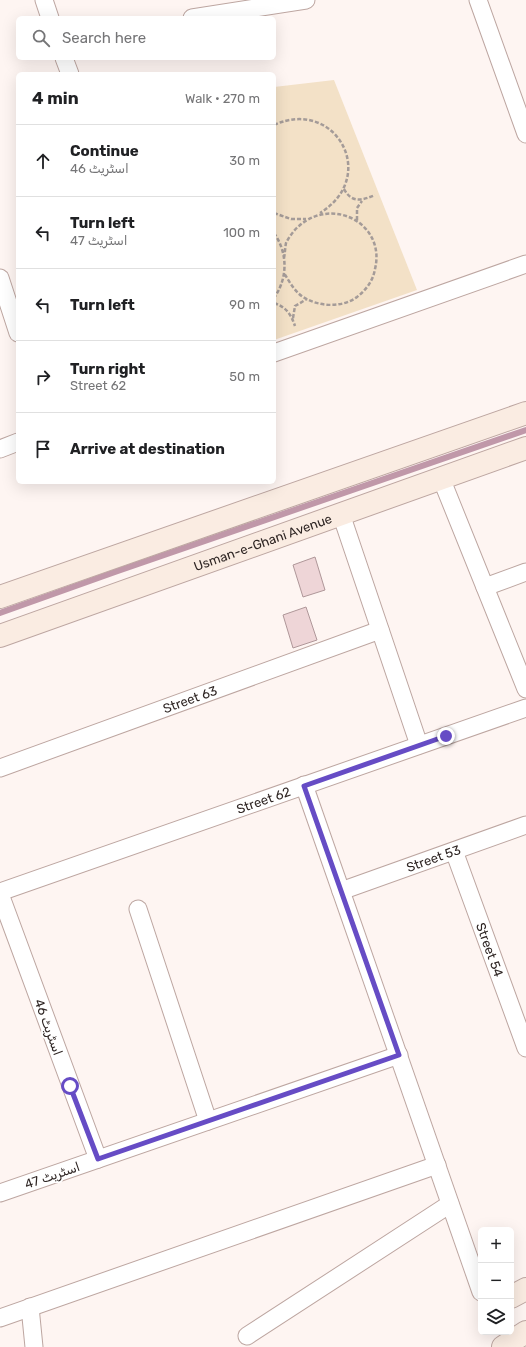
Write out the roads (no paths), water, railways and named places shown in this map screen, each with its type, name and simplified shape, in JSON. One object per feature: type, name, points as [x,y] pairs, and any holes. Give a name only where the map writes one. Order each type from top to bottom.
[{"type":"main road","points":[[0,597],[526,413]]},
{"type":"main road","name":"Usman-e-Ghani Avenue","points":[[0,636],[526,448]]},
{"type":"main road","points":[[514,1296],[526,1289]]},
{"type":"main road","points":[[503,1347],[526,1332]]},
{"type":"main road","points":[[494,1335],[497,1347]]},
{"type":"street","points":[[44,0],[49,16]]},
{"type":"street","points":[[205,16],[306,0]]},
{"type":"street","points":[[478,0],[526,134]]},
{"type":"street","points":[[65,60],[69,72]]},
{"type":"street","points":[[276,352],[526,264]]},
{"type":"street","points":[[0,278],[16,327]]},
{"type":"street","points":[[0,449],[16,443]]},
{"type":"street","points":[[440,478],[526,689]]},
{"type":"street","points":[[342,514],[419,745]]},
{"type":"street","points":[[485,587],[526,572]]},
{"type":"street","name":"Street 63","points":[[0,768],[380,630]]},
{"type":"street","name":"Street 62","points":[[0,893],[526,708]]},
{"type":"street","points":[[304,786],[478,1283]]},
{"type":"street","name":"Street 53","points":[[341,891],[526,825]]},
{"type":"street","name":"Street 54","points":[[454,851],[526,1048]]},
{"type":"street","name":"اسٹریٹ 46","points":[[0,893],[98,1159]]},
{"type":"street","points":[[138,909],[208,1121]]},
{"type":"street","name":"اسٹریٹ 47","points":[[0,1193],[399,1055]]},
{"type":"street","points":[[0,1318],[436,1165]]},
{"type":"street","points":[[247,1336],[450,1204]]},
{"type":"street","points":[[30,1307],[34,1347]]},
{"type":"waterway","points":[[0,613],[526,430]]}]
